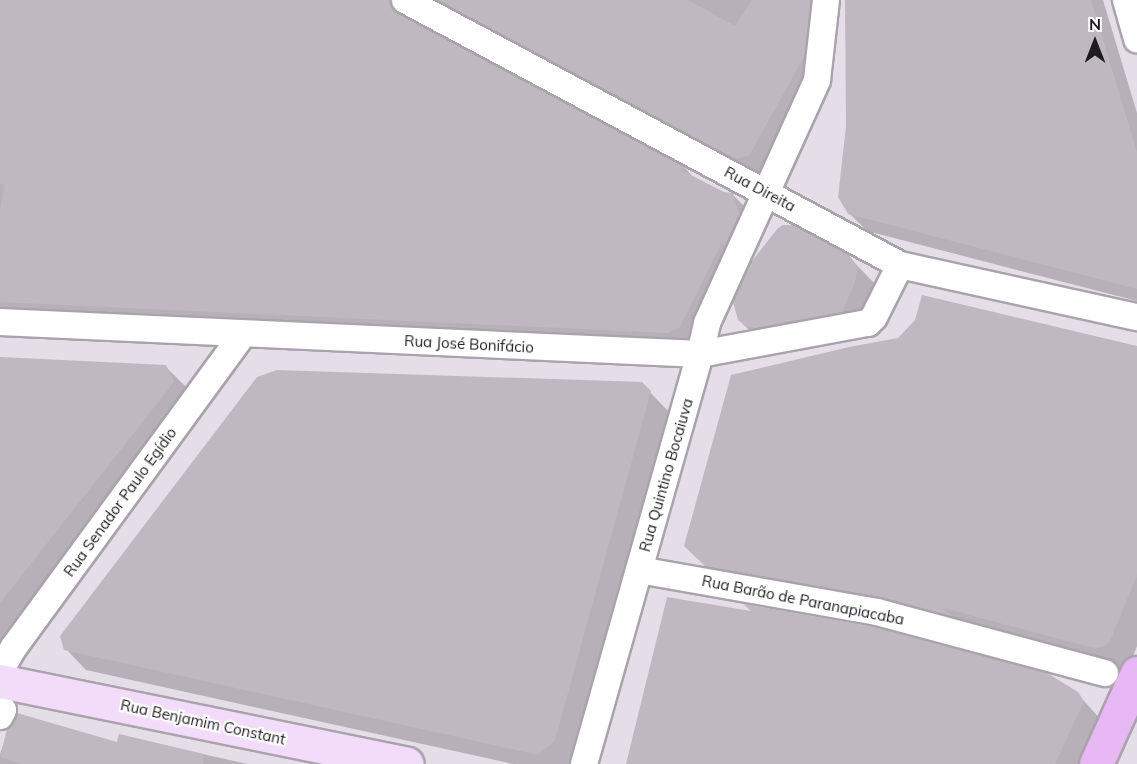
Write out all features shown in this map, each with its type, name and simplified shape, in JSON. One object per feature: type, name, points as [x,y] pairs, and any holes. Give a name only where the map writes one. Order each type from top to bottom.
[{"type":"main road","points":[[1096,764],[1137,673]]},
{"type":"main road","name":"Rua Benjamim Constant","points":[[0,681],[406,764]]},
{"type":"street","name":"Rua Direita","points":[[405,0],[900,265],[1137,317]]},
{"type":"street","name":"Rua Quintino Bocaiuva","points":[[584,764],[707,323],[817,80],[826,0]]},
{"type":"street","points":[[1126,0],[1137,39]]},
{"type":"street","name":"Rua José Bonifácio","points":[[0,322],[700,354],[868,323],[874,317],[900,265]]},
{"type":"street","name":"Rua Senador Paulo Egídio","points":[[0,671],[21,638],[243,334]]},
{"type":"street","name":"Rua Barão de Paranapiacaba","points":[[639,570],[877,612],[1105,673]]},
{"type":"street","points":[[0,709],[3,710],[0,716]]},
{"type":"building","points":[[0,0],[390,0],[398,13],[686,168],[679,169],[724,192],[733,193],[739,215],[724,248],[723,240],[680,327],[668,333],[0,302],[0,212],[4,185],[0,183]]},
{"type":"building","points":[[437,0],[688,0],[735,26],[752,0],[811,0],[805,55],[749,156],[733,159]]},
{"type":"building","points":[[845,0],[1091,0],[1137,152],[1137,289],[848,214],[838,197],[846,126]]},
{"type":"building","points":[[783,225],[794,225],[849,255],[858,268],[854,285],[842,312],[756,328],[746,326],[738,320],[733,302],[752,261],[778,228]]},
{"type":"building","points":[[922,295],[1137,346],[1137,575],[1110,641],[1103,647],[1093,648],[940,607],[954,617],[880,597],[705,566],[684,546],[731,375],[849,347],[898,338],[915,320]]},
{"type":"building","points":[[0,357],[166,365],[174,382],[0,603]]},
{"type":"building","points":[[277,370],[642,382],[651,391],[555,740],[538,755],[64,650],[60,636],[257,377]]},
{"type":"building","points":[[667,597],[751,611],[743,604],[874,627],[1047,673],[1078,692],[1084,701],[1055,764],[626,764]]},
{"type":"building","points":[[17,713],[117,742],[119,734],[204,754],[203,764],[20,764],[0,757],[7,729]]}]
